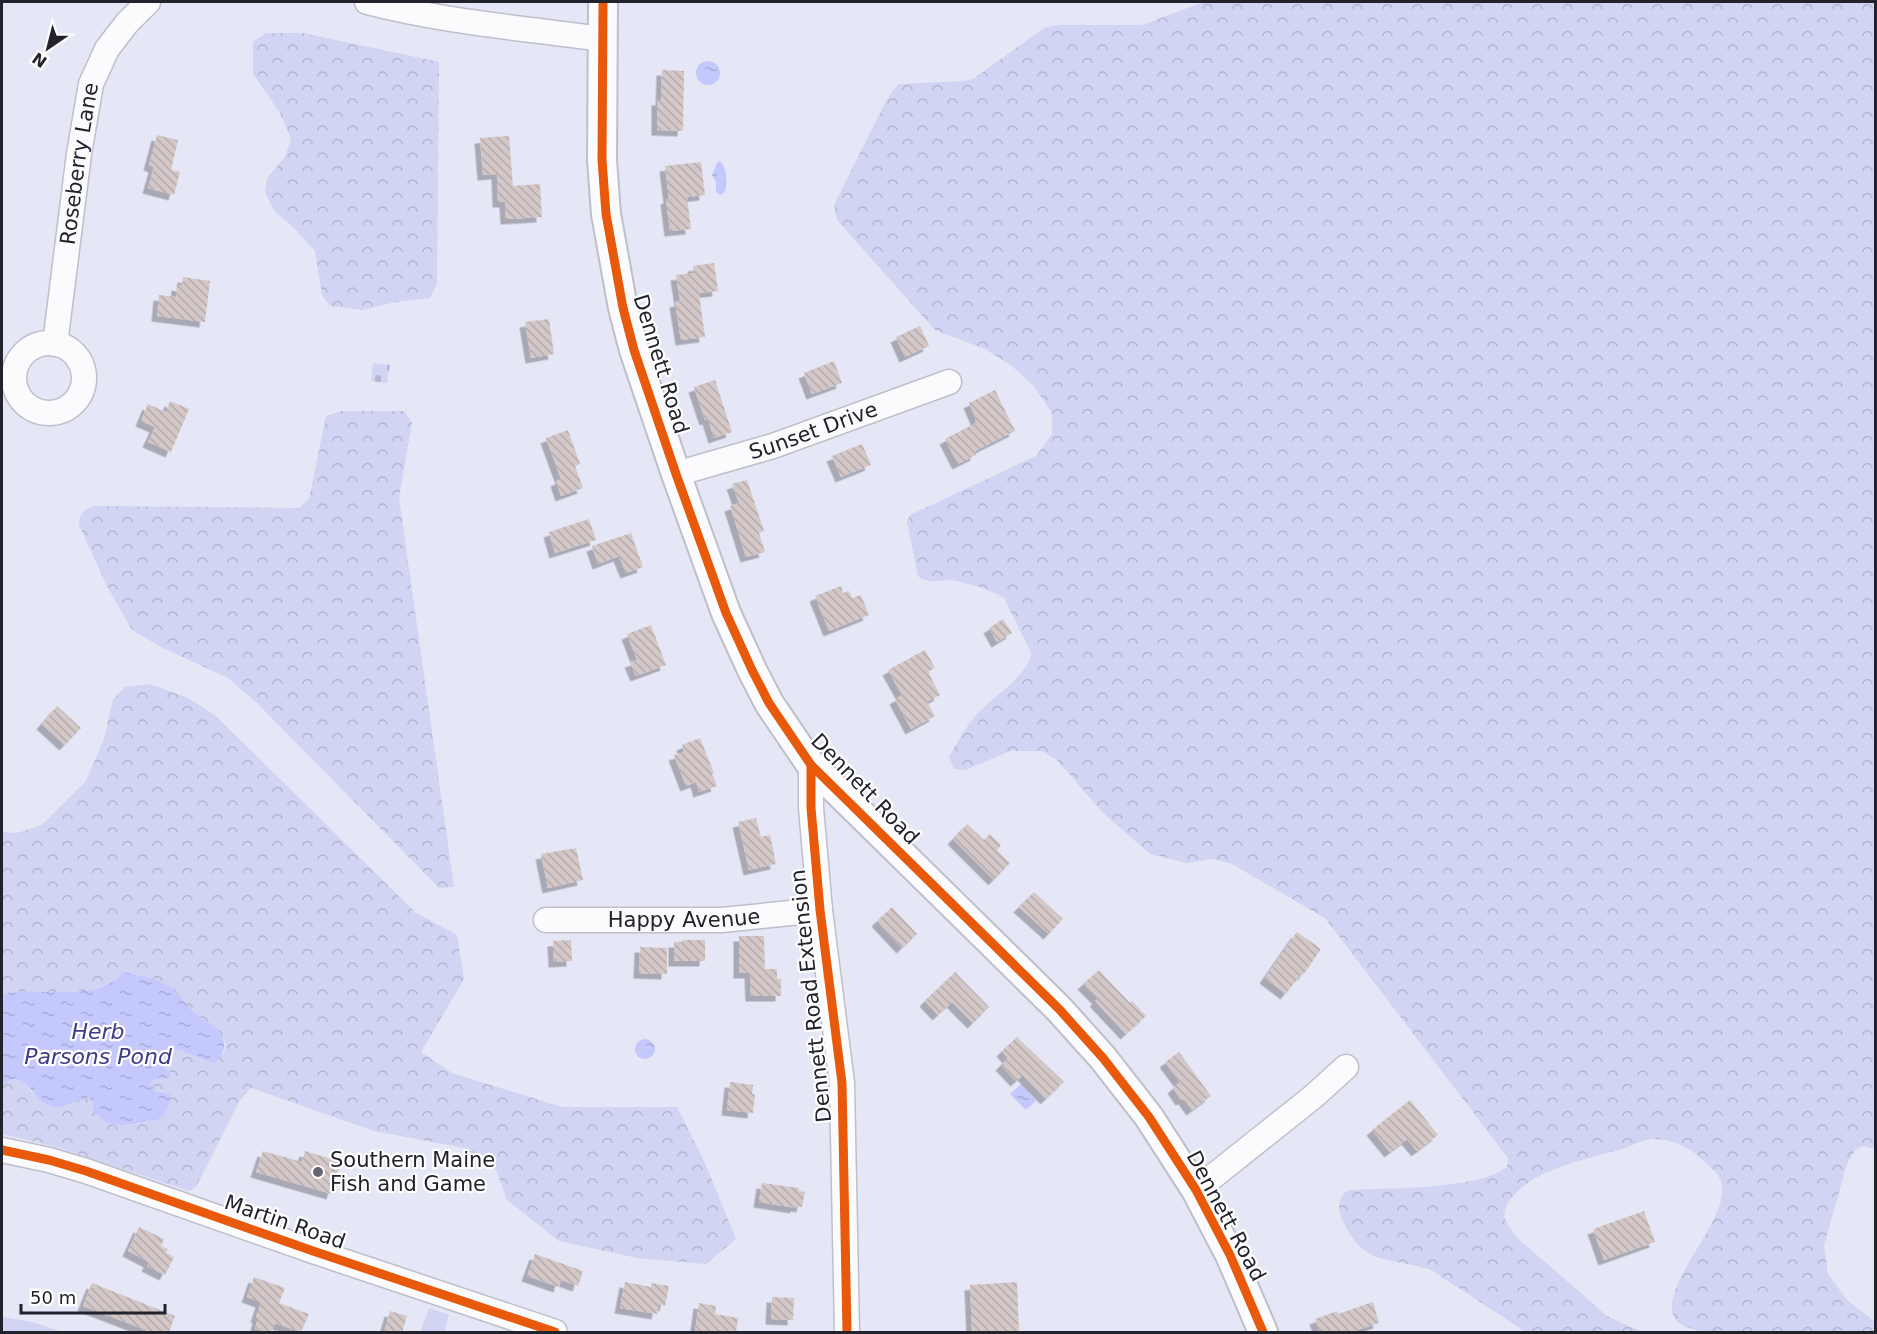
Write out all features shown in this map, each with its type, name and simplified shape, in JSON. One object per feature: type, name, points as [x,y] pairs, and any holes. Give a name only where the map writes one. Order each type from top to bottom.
[{"type":"street","name":"Roseberry Lane","points":[[55,344],[79,154],[91,84],[107,49],[127,23],[148,2]]},
{"type":"street","points":[[367,2],[460,22],[602,39]]},
{"type":"street","name":"Dennett Road","points":[[603,2],[602,163],[606,214],[623,308],[634,350],[676,474],[739,643],[769,703],[811,765],[1059,1009],[1103,1058],[1149,1117],[1196,1190],[1230,1255],[1263,1332]]},
{"type":"street","name":"Sunset Drive","points":[[676,474],[773,446],[949,381]]},
{"type":"street","name":"Dennett Road Extension","points":[[811,765],[811,808],[820,910],[842,1083],[847,1332]]},
{"type":"street","name":"Happy Avenue","points":[[546,920],[722,920],[820,910]]},
{"type":"street","points":[[1196,1190],[1314,1096],[1346,1067]]},
{"type":"street","name":"Martin Road","points":[[2,1150],[86,1171],[313,1251],[555,1332]]},
{"type":"green space","points":[[1204,2],[1875,2],[1876,1149],[1863,1146],[1855,1150],[1847,1164],[1824,1245],[1828,1274],[1847,1300],[1875,1322],[1875,1332],[1705,1332],[1679,1323],[1673,1314],[1674,1294],[1719,1207],[1722,1192],[1718,1175],[1695,1153],[1663,1140],[1652,1139],[1545,1173],[1520,1189],[1508,1203],[1505,1211],[1505,1219],[1514,1235],[1607,1316],[1642,1332],[1526,1332],[1431,1270],[1379,1258],[1369,1253],[1350,1235],[1340,1215],[1340,1200],[1348,1190],[1408,1188],[1476,1180],[1494,1175],[1507,1167],[1508,1158],[1325,918],[1232,864],[1213,859],[1187,863],[1150,854],[1102,812],[1058,761],[1042,751],[1010,751],[965,770],[954,769],[949,757],[968,726],[981,710],[1017,678],[1032,655],[1004,598],[986,589],[962,582],[930,581],[918,576],[907,521],[910,515],[1036,456],[1052,434],[1052,413],[1033,385],[1012,366],[985,349],[935,330],[837,220],[834,205],[886,101],[898,84],[973,79],[1044,28],[1056,25],[1142,25]]},
{"type":"green space","points":[[266,33],[303,33],[439,62],[437,284],[430,298],[395,302],[363,310],[330,306],[322,295],[315,251],[293,227],[274,211],[265,192],[268,177],[285,157],[291,139],[280,113],[253,74],[253,42]]},
{"type":"green space","points":[[373,363],[390,365],[387,383],[371,381]]},
{"type":"green space","points":[[342,411],[404,411],[412,423],[399,498],[454,887],[439,888],[256,702],[228,678],[159,646],[132,630],[107,586],[79,525],[83,513],[93,506],[299,508],[309,499],[326,416]]},
{"type":"green space","points":[[150,684],[188,698],[216,716],[416,913],[457,935],[464,979],[421,1052],[452,1073],[562,1107],[677,1107],[705,1163],[736,1239],[706,1264],[637,1258],[559,1241],[507,1200],[496,1170],[464,1148],[374,1131],[251,1088],[239,1102],[196,1187],[189,1191],[56,1147],[2,1134],[2,1085],[8,1080],[24,1081],[31,1092],[64,1107],[77,1099],[89,1098],[94,1104],[125,1125],[149,1122],[162,1114],[172,1098],[163,1092],[155,1091],[150,1084],[153,1080],[168,1078],[171,1074],[154,1055],[155,1051],[179,1050],[213,1063],[224,1053],[226,1044],[213,1026],[199,1017],[165,984],[123,972],[112,982],[99,988],[83,991],[32,991],[2,994],[2,832],[17,833],[42,825],[86,781],[104,739],[113,699],[125,687]]},
{"type":"green space","points":[[429,1308],[449,1315],[444,1332],[420,1332]]},
{"type":"green space","points":[[2,1317],[32,1322],[63,1332],[2,1332]]},
{"type":"water","points":[[708,61],[717,64],[720,73],[717,82],[708,85],[699,82],[696,73],[699,64]]},
{"type":"water","points":[[720,161],[726,172],[726,180],[725,192],[720,195],[716,192],[716,182],[712,175]]},
{"type":"water","name":"Herb Parsons Pond","points":[[123,972],[154,979],[168,986],[197,1015],[213,1025],[223,1040],[222,1055],[213,1063],[179,1050],[155,1051],[154,1056],[171,1074],[168,1078],[153,1080],[150,1083],[155,1091],[169,1094],[172,1098],[163,1116],[156,1120],[125,1125],[107,1123],[93,1111],[94,1104],[89,1098],[57,1107],[41,1100],[24,1082],[18,1079],[2,1085],[2,994],[32,991],[83,991],[99,988],[112,982]]},
{"type":"water","points":[[641,1039],[649,1039],[655,1045],[655,1053],[649,1059],[641,1059],[635,1053],[635,1045]]},
{"type":"water","points":[[1021,1084],[1036,1101],[1026,1110],[1010,1094]]},
{"type":"building","points":[[662,70],[684,71],[683,131],[657,130],[657,100],[661,100]]},
{"type":"building","points":[[157,135],[178,140],[171,170],[180,172],[174,195],[148,188],[154,167],[149,165]]},
{"type":"building","points":[[509,136],[513,186],[540,184],[542,217],[506,219],[505,202],[498,202],[497,174],[483,175],[480,138]]},
{"type":"building","points":[[701,162],[705,195],[687,197],[691,229],[670,231],[665,166]]},
{"type":"building","points":[[714,263],[718,291],[699,293],[705,337],[681,340],[675,302],[680,301],[676,275],[694,273],[693,266]]},
{"type":"building","points":[[183,277],[210,281],[205,322],[157,316],[159,295],[176,297],[177,285],[182,286]]},
{"type":"building","points":[[549,319],[554,354],[531,358],[525,322]]},
{"type":"building","points":[[920,326],[929,346],[905,357],[896,337]]},
{"type":"building","points":[[834,361],[842,383],[812,394],[804,373]]},
{"type":"building","points":[[715,380],[732,432],[714,438],[708,419],[705,420],[694,387]]},
{"type":"building","points":[[995,390],[1015,431],[975,451],[976,455],[958,464],[945,439],[976,423],[969,403]]},
{"type":"building","points":[[170,401],[189,409],[171,452],[148,442],[155,427],[141,421],[148,404],[166,412]]},
{"type":"building","points":[[568,430],[580,464],[575,466],[583,488],[561,496],[556,481],[561,479],[546,438]]},
{"type":"building","points":[[862,444],[871,465],[841,477],[832,456]]},
{"type":"building","points":[[747,480],[764,531],[759,533],[765,552],[746,557],[730,506],[739,503],[732,484]]},
{"type":"building","points":[[589,519],[596,540],[555,553],[549,532]]},
{"type":"building","points":[[631,533],[643,567],[626,573],[619,556],[598,564],[592,546]]},
{"type":"building","points":[[841,586],[843,593],[849,591],[852,598],[861,595],[869,615],[829,631],[815,596]]},
{"type":"building","points":[[1003,619],[1012,633],[997,642],[989,628]]},
{"type":"building","points":[[651,625],[666,665],[636,676],[630,662],[637,660],[627,634]]},
{"type":"building","points":[[925,650],[935,668],[928,672],[940,695],[927,702],[935,716],[911,729],[895,699],[902,695],[888,670]]},
{"type":"building","points":[[57,706],[81,728],[65,745],[42,724]]},
{"type":"building","points":[[700,738],[717,786],[699,792],[696,782],[686,786],[674,755],[684,752],[682,745]]},
{"type":"building","points":[[756,818],[761,837],[770,835],[776,864],[749,870],[738,822]]},
{"type":"building","points":[[967,824],[984,840],[990,834],[1001,845],[997,850],[1010,863],[994,880],[953,839]]},
{"type":"building","points":[[576,848],[583,880],[548,888],[541,854]]},
{"type":"building","points":[[1034,892],[1063,919],[1049,934],[1019,907]]},
{"type":"building","points":[[892,907],[917,934],[902,948],[877,921]]},
{"type":"building","points":[[1297,932],[1321,949],[1286,994],[1265,978]]},
{"type":"building","points":[[739,936],[764,936],[765,969],[777,969],[777,979],[781,979],[781,996],[751,996],[750,973],[739,973]]},
{"type":"building","points":[[571,940],[572,961],[554,962],[553,941]]},
{"type":"building","points":[[682,940],[705,940],[705,961],[674,961],[674,942],[682,942]]},
{"type":"building","points":[[640,947],[667,948],[667,974],[639,973]]},
{"type":"building","points":[[1099,970],[1130,1003],[1132,1001],[1146,1016],[1126,1034],[1095,1001],[1098,999],[1083,984]]},
{"type":"building","points":[[955,972],[989,1007],[973,1023],[952,1002],[938,1015],[925,1001]]},
{"type":"building","points":[[1017,1037],[1064,1082],[1046,1099],[1023,1075],[1016,1081],[1001,1065],[1008,1058],[1002,1051]]},
{"type":"building","points":[[1179,1052],[1211,1096],[1192,1110],[1173,1088],[1180,1082],[1165,1062]]},
{"type":"building","points":[[730,1082],[753,1085],[752,1094],[755,1094],[753,1113],[727,1110]]},
{"type":"building","points":[[1410,1100],[1438,1135],[1417,1151],[1407,1139],[1390,1152],[1372,1130]]},
{"type":"building","points":[[263,1151],[302,1162],[305,1151],[341,1162],[332,1194],[256,1172]]},
{"type":"building","points":[[762,1183],[799,1188],[799,1191],[805,1192],[802,1207],[759,1202]]},
{"type":"building","points":[[1644,1211],[1655,1242],[1604,1260],[1593,1229]]},
{"type":"building","points":[[139,1227],[164,1239],[161,1246],[168,1249],[166,1253],[174,1257],[165,1275],[147,1266],[149,1262],[128,1251]]},
{"type":"building","points":[[535,1254],[583,1271],[578,1286],[561,1280],[559,1287],[527,1276]]},
{"type":"building","points":[[254,1277],[285,1288],[279,1303],[309,1314],[301,1332],[275,1323],[271,1332],[255,1329],[261,1302],[247,1297]]},
{"type":"building","points":[[625,1282],[651,1287],[651,1283],[669,1286],[665,1306],[659,1304],[657,1314],[620,1308]]},
{"type":"building","points":[[1017,1282],[1019,1331],[972,1332],[970,1285]]},
{"type":"building","points":[[92,1283],[175,1316],[169,1332],[151,1332],[83,1306]]},
{"type":"building","points":[[772,1297],[794,1298],[793,1320],[771,1319]]},
{"type":"building","points":[[1373,1302],[1379,1323],[1351,1332],[1320,1332],[1315,1319]]},
{"type":"building","points":[[699,1303],[716,1306],[715,1314],[738,1318],[736,1332],[695,1332]]},
{"type":"building","points":[[390,1311],[407,1316],[402,1332],[384,1332]]},
{"type":"cycle path","points":[[603,2],[602,160],[606,214],[623,308],[634,350],[676,474],[726,613],[752,670],[769,703],[811,765],[1059,1009],[1103,1058],[1149,1117],[1196,1190],[1230,1255],[1263,1332]]},
{"type":"cycle path","points":[[811,765],[811,808],[820,910],[842,1083],[847,1332]]},
{"type":"cycle path","points":[[2,1150],[86,1171],[313,1251],[555,1332]]},
{"type":"place","name":"Southern Maine Fish and Game","points":[[318,1172]]}]
